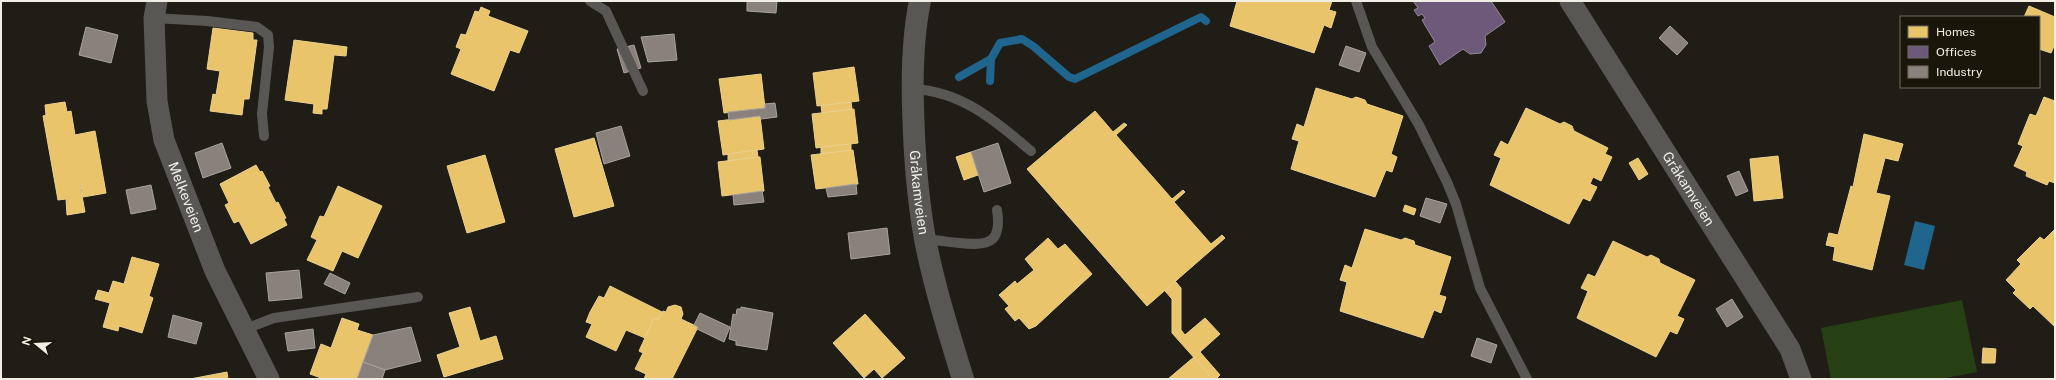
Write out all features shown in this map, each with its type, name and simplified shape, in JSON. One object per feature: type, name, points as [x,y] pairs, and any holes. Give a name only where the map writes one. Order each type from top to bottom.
[{"type":"street","name":"Gråkamveien","points":[[920,1],[914,48],[914,147],[925,239],[941,304],[963,379]]},
{"type":"street","name":"Gråkamveien","points":[[1570,1],[1790,350],[1801,379]]},
{"type":"street","name":"Melkeveien","points":[[156,10],[157,101],[164,140],[215,271],[269,379]]},
{"type":"lane","points":[[590,1],[606,11],[643,91]]},
{"type":"lane","points":[[1356,1],[1372,47],[1419,125],[1447,182],[1456,204],[1480,288],[1527,379]]},
{"type":"lane","points":[[156,10],[207,21],[257,27],[268,35],[269,47],[262,114],[264,136]]},
{"type":"lane","points":[[913,89],[941,92],[979,110],[997,122],[1031,151]]},
{"type":"lane","points":[[925,239],[985,244],[994,238],[998,230],[997,210]]},
{"type":"lane","points":[[244,329],[274,318],[418,297]]},
{"type":"green space","points":[[1962,300],[1977,372],[1940,379],[1831,379],[1821,328]]},
{"type":"water","points":[[1915,221],[1935,226],[1924,270],[1904,265]]},
{"type":"building: Homes","points":[[1237,1],[1332,1],[1329,10],[1336,12],[1331,28],[1324,25],[1314,53],[1230,26]]},
{"type":"building: Homes","points":[[2029,6],[2055,17],[2055,44],[2051,53],[2040,49],[2040,16],[2024,16]]},
{"type":"building: Homes","points":[[481,7],[490,11],[488,16],[528,31],[519,53],[510,50],[494,91],[451,74],[461,49],[456,47],[461,34],[466,35],[475,11],[479,12]]},
{"type":"building: Homes","points":[[213,28],[253,33],[253,40],[257,40],[249,99],[244,99],[242,115],[210,111],[213,94],[216,95],[220,71],[207,69]]},
{"type":"building: Homes","points":[[294,40],[347,47],[346,56],[334,55],[327,109],[322,109],[322,114],[313,113],[314,104],[285,100]]},
{"type":"building: Homes","points":[[854,67],[859,101],[817,106],[813,73]]},
{"type":"building: Homes","points":[[761,74],[765,108],[724,113],[719,79]]},
{"type":"building: Homes","points":[[1316,88],[1352,99],[1356,97],[1365,100],[1367,104],[1403,116],[1391,154],[1397,157],[1392,172],[1386,170],[1375,197],[1291,169],[1299,141],[1292,139],[1297,124],[1304,127]]},
{"type":"building: Homes","points":[[2044,97],[2055,101],[2055,183],[2049,181],[2047,185],[2026,176],[2027,172],[2014,166],[2023,146],[2018,144],[2030,114],[2036,116]]},
{"type":"building: Homes","points":[[65,102],[67,112],[71,111],[75,135],[95,131],[106,193],[83,197],[80,185],[85,212],[67,215],[66,199],[58,200],[43,116],[46,115],[45,105]]},
{"type":"building: Homes","points":[[851,102],[852,109],[822,113],[821,106]]},
{"type":"building: Homes","points":[[1526,108],[1560,124],[1564,122],[1572,126],[1574,131],[1608,148],[1605,154],[1612,157],[1601,181],[1593,177],[1590,184],[1597,187],[1590,201],[1583,198],[1569,224],[1490,185],[1501,158],[1494,155],[1501,141],[1508,145]]},
{"type":"building: Homes","points":[[854,109],[858,143],[816,148],[812,114]]},
{"type":"building: Homes","points":[[1095,111],[1113,132],[1124,123],[1127,125],[1116,135],[1172,199],[1183,190],[1185,192],[1174,202],[1211,244],[1222,235],[1225,238],[1147,306],[1027,169]]},
{"type":"building: Homes","points":[[760,116],[764,149],[723,155],[718,121]]},
{"type":"building: Homes","points":[[1864,134],[1903,144],[1898,161],[1885,158],[1876,193],[1890,196],[1872,270],[1833,260],[1835,247],[1826,245],[1829,233],[1838,235],[1851,186],[1853,187]]},
{"type":"building: Homes","points":[[594,138],[614,206],[574,217],[555,149]]},
{"type":"building: Homes","points":[[851,144],[851,150],[821,154],[821,147]]},
{"type":"building: Homes","points":[[757,150],[758,157],[728,161],[728,154]]},
{"type":"building: Homes","points":[[853,150],[858,184],[816,189],[811,155]]},
{"type":"building: Homes","points":[[971,152],[978,175],[964,180],[956,157]]},
{"type":"building: Homes","points":[[485,155],[505,222],[467,233],[447,166]]},
{"type":"building: Homes","points":[[1778,156],[1783,198],[1754,201],[1750,159]]},
{"type":"building: Homes","points":[[760,157],[764,191],[722,196],[718,162]]},
{"type":"building: Homes","points":[[1638,158],[1648,174],[1639,180],[1629,163]]},
{"type":"building: Homes","points":[[256,165],[260,172],[262,171],[270,186],[268,187],[286,218],[284,219],[287,225],[251,244],[239,221],[234,223],[225,205],[229,203],[220,184]]},
{"type":"building: Homes","points":[[338,186],[382,206],[358,258],[342,251],[333,271],[307,260],[317,240],[311,237],[320,216],[324,217]]},
{"type":"building: Homes","points":[[1405,205],[1416,209],[1414,215],[1403,211]]},
{"type":"building: Homes","points":[[1365,229],[1401,240],[1405,238],[1414,241],[1415,245],[1451,257],[1439,295],[1446,297],[1441,313],[1434,310],[1423,338],[1340,311],[1347,282],[1340,280],[1345,265],[1352,268]]},
{"type":"building: Homes","points":[[2055,229],[2055,327],[2033,306],[2030,309],[2013,293],[2016,290],[2006,280],[2021,264],[2017,260],[2040,237],[2044,240]]},
{"type":"building: Homes","points":[[1048,238],[1058,249],[1065,244],[1092,274],[1036,326],[1029,329],[1019,318],[1015,321],[1005,309],[1009,306],[999,295],[1015,281],[1017,284],[1034,270],[1025,259]]},
{"type":"building: Homes","points":[[1613,241],[1647,257],[1651,255],[1659,259],[1660,263],[1695,280],[1677,316],[1684,319],[1677,334],[1670,331],[1656,357],[1577,318],[1588,291],[1581,288],[1588,274],[1595,277]]},
{"type":"building: Homes","points":[[132,257],[159,264],[149,296],[153,298],[142,333],[119,326],[118,331],[103,327],[110,303],[95,299],[98,290],[109,293],[113,281],[124,284]]},
{"type":"building: Homes","points":[[1175,281],[1181,288],[1181,330],[1185,335],[1205,318],[1220,334],[1200,352],[1220,375],[1216,379],[1213,379],[1172,333],[1172,299],[1165,291]]},
{"type":"building: Homes","points":[[610,286],[662,312],[658,320],[654,318],[645,338],[626,330],[616,351],[586,337],[592,324],[586,322],[590,312],[599,296],[604,298]]},
{"type":"building: Homes","points":[[675,305],[681,307],[683,314],[681,319],[698,327],[672,379],[644,379],[646,374],[635,369],[643,353],[639,351],[654,318],[658,320],[663,311],[666,312],[668,307]]},
{"type":"building: Homes","points":[[470,307],[480,341],[496,336],[503,359],[444,377],[437,355],[460,347],[449,313]]},
{"type":"building: Homes","points":[[865,314],[905,358],[882,378],[874,369],[864,378],[833,343]]},
{"type":"building: Homes","points":[[342,318],[359,324],[357,330],[373,335],[357,379],[320,379],[321,378],[310,374],[321,344],[331,348]]},
{"type":"building: Homes","points":[[1983,348],[1996,349],[1995,363],[1982,363]]},
{"type":"building: Homes","points":[[1194,357],[1213,379],[1168,379]]},
{"type":"building: Homes","points":[[227,372],[228,379],[190,379]]},
{"type":"building: Offices","points":[[1413,1],[1491,1],[1505,22],[1485,36],[1486,45],[1481,53],[1470,54],[1463,49],[1440,65],[1429,46],[1435,42],[1422,20],[1425,18],[1422,14],[1418,16],[1414,10],[1418,8]]},
{"type":"building: Industry","points":[[747,1],[777,1],[776,13],[747,11]]},
{"type":"building: Industry","points":[[1670,26],[1688,43],[1677,55],[1659,38]]},
{"type":"building: Industry","points":[[86,27],[118,35],[111,63],[79,55]]},
{"type":"building: Industry","points":[[674,34],[677,60],[648,62],[641,37]]},
{"type":"building: Industry","points":[[634,45],[641,68],[624,73],[617,49]]},
{"type":"building: Industry","points":[[1346,46],[1366,53],[1359,72],[1339,65]]},
{"type":"building: Industry","points":[[775,103],[777,117],[761,119],[760,116],[729,120],[728,112],[765,108],[765,104]]},
{"type":"building: Industry","points":[[621,126],[630,156],[604,164],[596,133]]},
{"type":"building: Industry","points":[[222,143],[231,168],[203,178],[195,153]]},
{"type":"building: Industry","points":[[998,143],[1011,183],[984,192],[971,152]]},
{"type":"building: Industry","points":[[1739,171],[1748,191],[1736,196],[1727,176]]},
{"type":"building: Industry","points":[[856,184],[857,194],[828,197],[826,188]]},
{"type":"building: Industry","points":[[151,185],[156,209],[131,214],[126,190]]},
{"type":"building: Industry","points":[[762,191],[764,202],[734,205],[733,195]]},
{"type":"building: Industry","points":[[1426,198],[1447,204],[1440,223],[1420,216]]},
{"type":"building: Industry","points":[[887,228],[890,254],[851,259],[848,233]]},
{"type":"building: Industry","points":[[299,270],[302,298],[269,301],[266,273]]},
{"type":"building: Industry","points":[[330,273],[350,283],[345,294],[324,284]]},
{"type":"building: Industry","points":[[1732,299],[1743,317],[1727,327],[1716,309]]},
{"type":"building: Industry","points":[[741,307],[773,313],[767,350],[736,345],[736,341],[729,339],[733,314],[736,315],[737,309],[741,309]]},
{"type":"building: Industry","points":[[700,313],[730,327],[724,342],[697,329],[698,327],[694,325]]},
{"type":"building: Industry","points":[[173,315],[202,323],[196,344],[168,337]]},
{"type":"building: Industry","points":[[411,327],[421,361],[385,370],[363,362],[373,335]]},
{"type":"building: Industry","points":[[313,329],[315,348],[288,351],[285,333]]},
{"type":"building: Industry","points":[[1477,338],[1497,345],[1491,363],[1471,356]]},
{"type":"building: Industry","points":[[363,362],[385,370],[382,379],[357,379]]},
{"type":"waterway","points":[[959,77],[991,59],[1000,43],[1022,39],[1033,46],[1069,77],[1075,79],[1201,17],[1206,21]]},
{"type":"waterway","points":[[990,81],[991,59]]}]
